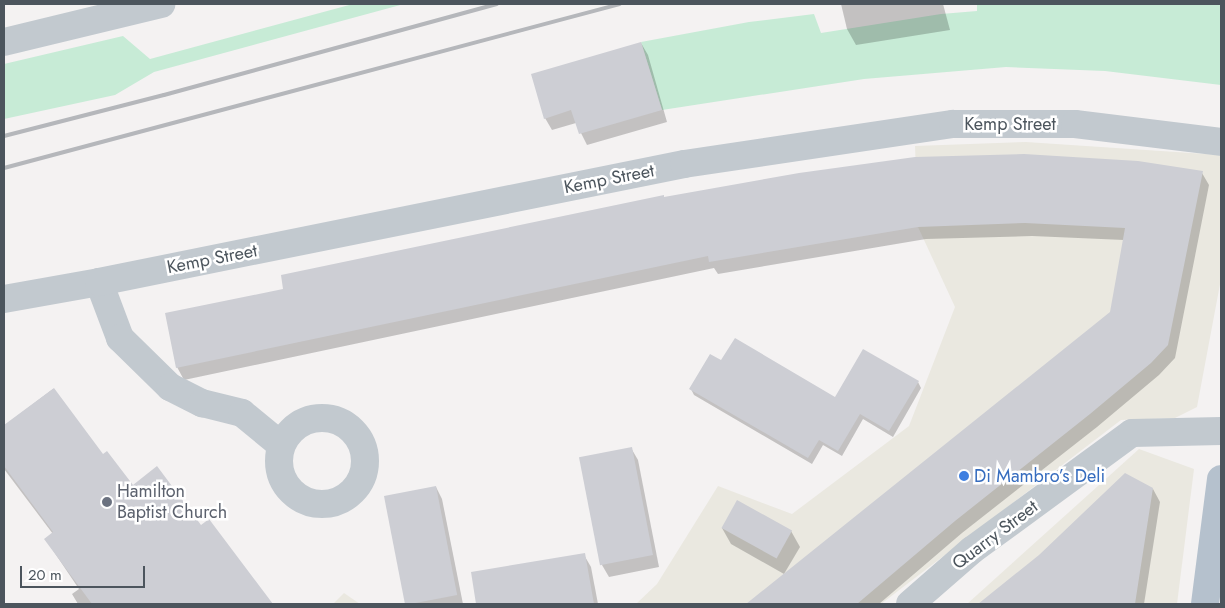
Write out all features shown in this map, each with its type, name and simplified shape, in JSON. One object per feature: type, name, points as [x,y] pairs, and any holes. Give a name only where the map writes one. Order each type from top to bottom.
[{"type":"main road","points":[[1205,604],[1221,479]]},
{"type":"street","points":[[4,42],[161,4]]},
{"type":"street","name":"Kemp Street","points":[[4,299],[99,282],[684,164],[953,124],[1075,124],[1221,142]]},
{"type":"street","points":[[99,282],[120,338],[170,387],[202,403],[242,413],[282,445]]},
{"type":"street","name":"Quarry Street","points":[[910,604],[972,550],[1132,433],[1221,431]]},
{"type":"shaded area","points":[[1026,142],[1221,155],[1221,279],[1197,407],[1175,418],[1121,420],[881,604],[636,604],[657,584],[718,486],[792,514],[909,426],[955,307],[918,227],[915,146]]},
{"type":"shaded area","points":[[1139,449],[1194,469],[1177,604],[967,604]]},
{"type":"shaded area","points":[[344,593],[360,604],[333,604]]},
{"type":"green space","points":[[353,4],[404,4],[154,72],[115,95],[4,119],[4,64],[123,36],[150,59]]},
{"type":"green space","points":[[977,4],[1221,4],[1221,85],[1105,71],[1006,67],[864,79],[662,110],[641,42],[749,22],[814,14],[821,33],[941,14],[977,11]]},
{"type":"building","points":[[641,42],[662,110],[579,134],[571,110],[544,119],[531,74]]},
{"type":"building","points":[[1024,154],[1138,161],[1203,171],[1168,345],[1151,363],[1090,414],[955,521],[857,604],[746,604],[1110,312],[1125,228],[1025,223],[918,227],[709,262],[708,256],[176,368],[165,313],[283,289],[281,275],[664,195],[664,197],[799,173],[915,157]]},
{"type":"building","points":[[735,338],[835,397],[863,349],[919,381],[889,431],[860,414],[838,451],[819,440],[808,458],[689,389],[710,354],[721,360]]},
{"type":"building","name":"Hamilton Baptist Church","points":[[54,388],[103,454],[107,451],[133,485],[157,466],[201,525],[209,519],[273,604],[92,604],[44,539],[53,532],[4,466],[4,425]]},
{"type":"building","points":[[632,447],[653,555],[600,565],[579,457]]},
{"type":"building","points":[[1125,473],[1153,488],[1135,604],[978,604],[1039,555]]},
{"type":"building","points":[[436,486],[457,595],[405,604],[384,496]]},
{"type":"building","points":[[737,500],[792,531],[777,559],[721,528]]},
{"type":"building","points":[[585,553],[594,604],[476,604],[471,572]]},
{"type":"railway","points":[[4,136],[164,95],[497,4]]},
{"type":"railway","points":[[4,168],[620,4]]},
{"type":"place","name":"Di Mambro’s Deli","points":[[964,476]]},
{"type":"place","name":"Hamilton Baptist Church","points":[[107,502]]}]
